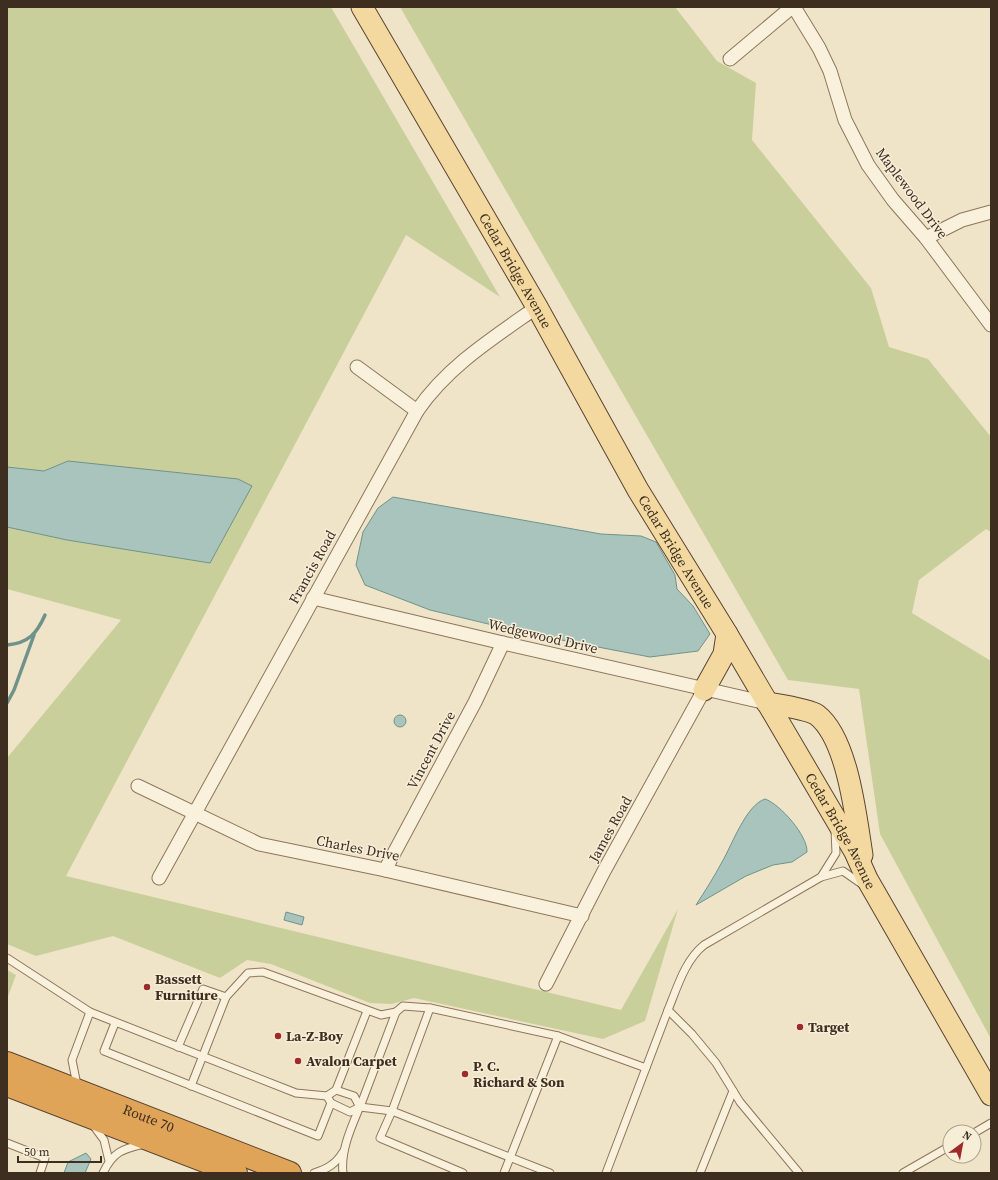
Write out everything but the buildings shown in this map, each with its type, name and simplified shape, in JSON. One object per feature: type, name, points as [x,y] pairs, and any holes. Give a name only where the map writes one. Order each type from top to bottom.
[{"type":"highway","name":"Route 70","points":[[7,1063],[290,1173]]},
{"type":"highway","name":"Route 70","points":[[7,1085],[236,1173]]},
{"type":"main road","name":"Cedar Bridge Avenue","points":[[362,7],[537,307],[638,490],[727,634],[855,852],[872,887],[991,1096]]},
{"type":"main road","points":[[704,690],[724,654],[727,634]]},
{"type":"main road","points":[[767,703],[794,708],[816,715],[833,734],[843,758],[872,887]]},
{"type":"street","points":[[730,58],[793,7]]},
{"type":"street","name":"Maplewood Drive","points":[[793,7],[819,48],[830,71],[845,120],[868,165],[894,200],[926,238],[991,325]]},
{"type":"street","points":[[926,238],[962,220],[991,212]]},
{"type":"street","name":"Francis Road","points":[[159,878],[417,411],[446,375],[480,346],[537,307]]},
{"type":"street","points":[[357,367],[417,411]]},
{"type":"street","name":"Wedgewood Drive","points":[[313,598],[704,690],[767,703]]},
{"type":"street","name":"Vincent Drive","points":[[385,870],[475,702],[503,643]]},
{"type":"street","name":"James Road","points":[[546,984],[704,690]]},
{"type":"street","name":"Charles Drive","points":[[138,786],[259,844],[385,870],[582,916]]},
{"type":"lane","points":[[821,877],[836,853],[834,816]]},
{"type":"lane","points":[[606,1173],[668,1010],[686,969],[696,952],[821,877],[843,872],[872,887]]},
{"type":"lane","points":[[7,958],[90,1012],[115,1023],[296,1093],[329,1100],[350,1112],[360,1107],[392,1111],[510,1159],[550,1173]]},
{"type":"lane","points":[[191,1086],[226,997],[248,973],[263,972],[381,1015],[396,1012]]},
{"type":"lane","points":[[178,1047],[203,989],[226,997]]},
{"type":"lane","points":[[343,1173],[342,1164],[345,1148],[396,1012],[403,1006],[430,1008],[558,1036],[646,1068]]},
{"type":"lane","points":[[430,1008],[392,1111],[380,1138],[463,1173]]},
{"type":"lane","points":[[668,1010],[692,1034],[716,1062],[740,1102],[799,1173]]},
{"type":"lane","points":[[115,1023],[104,1051],[318,1136],[329,1100],[336,1090],[367,1011]]},
{"type":"lane","points":[[78,1091],[72,1060],[90,1012]]},
{"type":"lane","points":[[504,1173],[558,1036]]},
{"type":"lane","points":[[336,1090],[354,1096],[360,1107]]},
{"type":"lane","points":[[700,1173],[733,1091]]},
{"type":"lane","points":[[87,1116],[104,1140],[109,1161]]},
{"type":"lane","points":[[982,1128],[991,1123]]},
{"type":"lane","points":[[103,1173],[109,1161],[123,1148],[154,1142]]},
{"type":"lane","points":[[7,1143],[46,1158],[40,1173]]},
{"type":"lane","points":[[314,1173],[325,1170],[337,1161],[345,1148]]},
{"type":"lane","points":[[903,1173],[942,1151]]},
{"type":"green space","points":[[7,7],[331,7],[500,297],[406,235],[66,876],[621,1010],[678,909],[645,1021],[603,1039],[414,998],[392,1004],[370,1003],[271,964],[247,960],[220,978],[113,936],[36,956],[7,944],[7,758],[121,620],[7,589],[7,527],[67,540],[210,563],[226,532],[68,461],[44,471],[7,467]]},
{"type":"green space","points":[[400,7],[675,7],[717,61],[756,83],[752,140],[871,288],[889,347],[928,359],[991,437],[991,532],[986,529],[919,580],[912,613],[991,661],[991,1039],[880,834],[859,689],[788,680]]},
{"type":"green space","points":[[7,970],[16,975],[7,999]]},
{"type":"water","points":[[68,461],[238,479],[252,486],[210,563],[67,540],[7,527],[7,467],[44,471]]},
{"type":"water","points":[[393,497],[601,534],[641,536],[656,542],[675,575],[677,589],[693,606],[710,634],[698,651],[650,657],[530,634],[430,610],[365,585],[356,565],[363,532],[378,508]]},
{"type":"water","points":[[400,715],[404,717],[406,721],[404,725],[400,727],[396,725],[394,721],[396,717]]},
{"type":"water","points":[[765,799],[778,807],[792,821],[803,838],[807,852],[792,862],[773,865],[746,876],[696,905],[719,868],[740,826],[752,809]]},
{"type":"water","points":[[286,912],[304,917],[302,925],[284,920]]},
{"type":"water","points":[[86,1153],[91,1159],[85,1173],[64,1173],[68,1162]]},
{"type":"waterway","points":[[7,645],[21,642],[31,636],[39,627],[45,615]]},
{"type":"waterway","points":[[7,703],[14,690],[34,635]]},
{"type":"place","name":"Bassett Furniture","points":[[147,987]]},
{"type":"place","name":"Target","points":[[800,1027]]},
{"type":"place","name":"La-Z-Boy","points":[[278,1036]]},
{"type":"place","name":"Avalon Carpet","points":[[298,1061]]},
{"type":"place","name":"P. C. Richard & Son","points":[[465,1074]]}]
